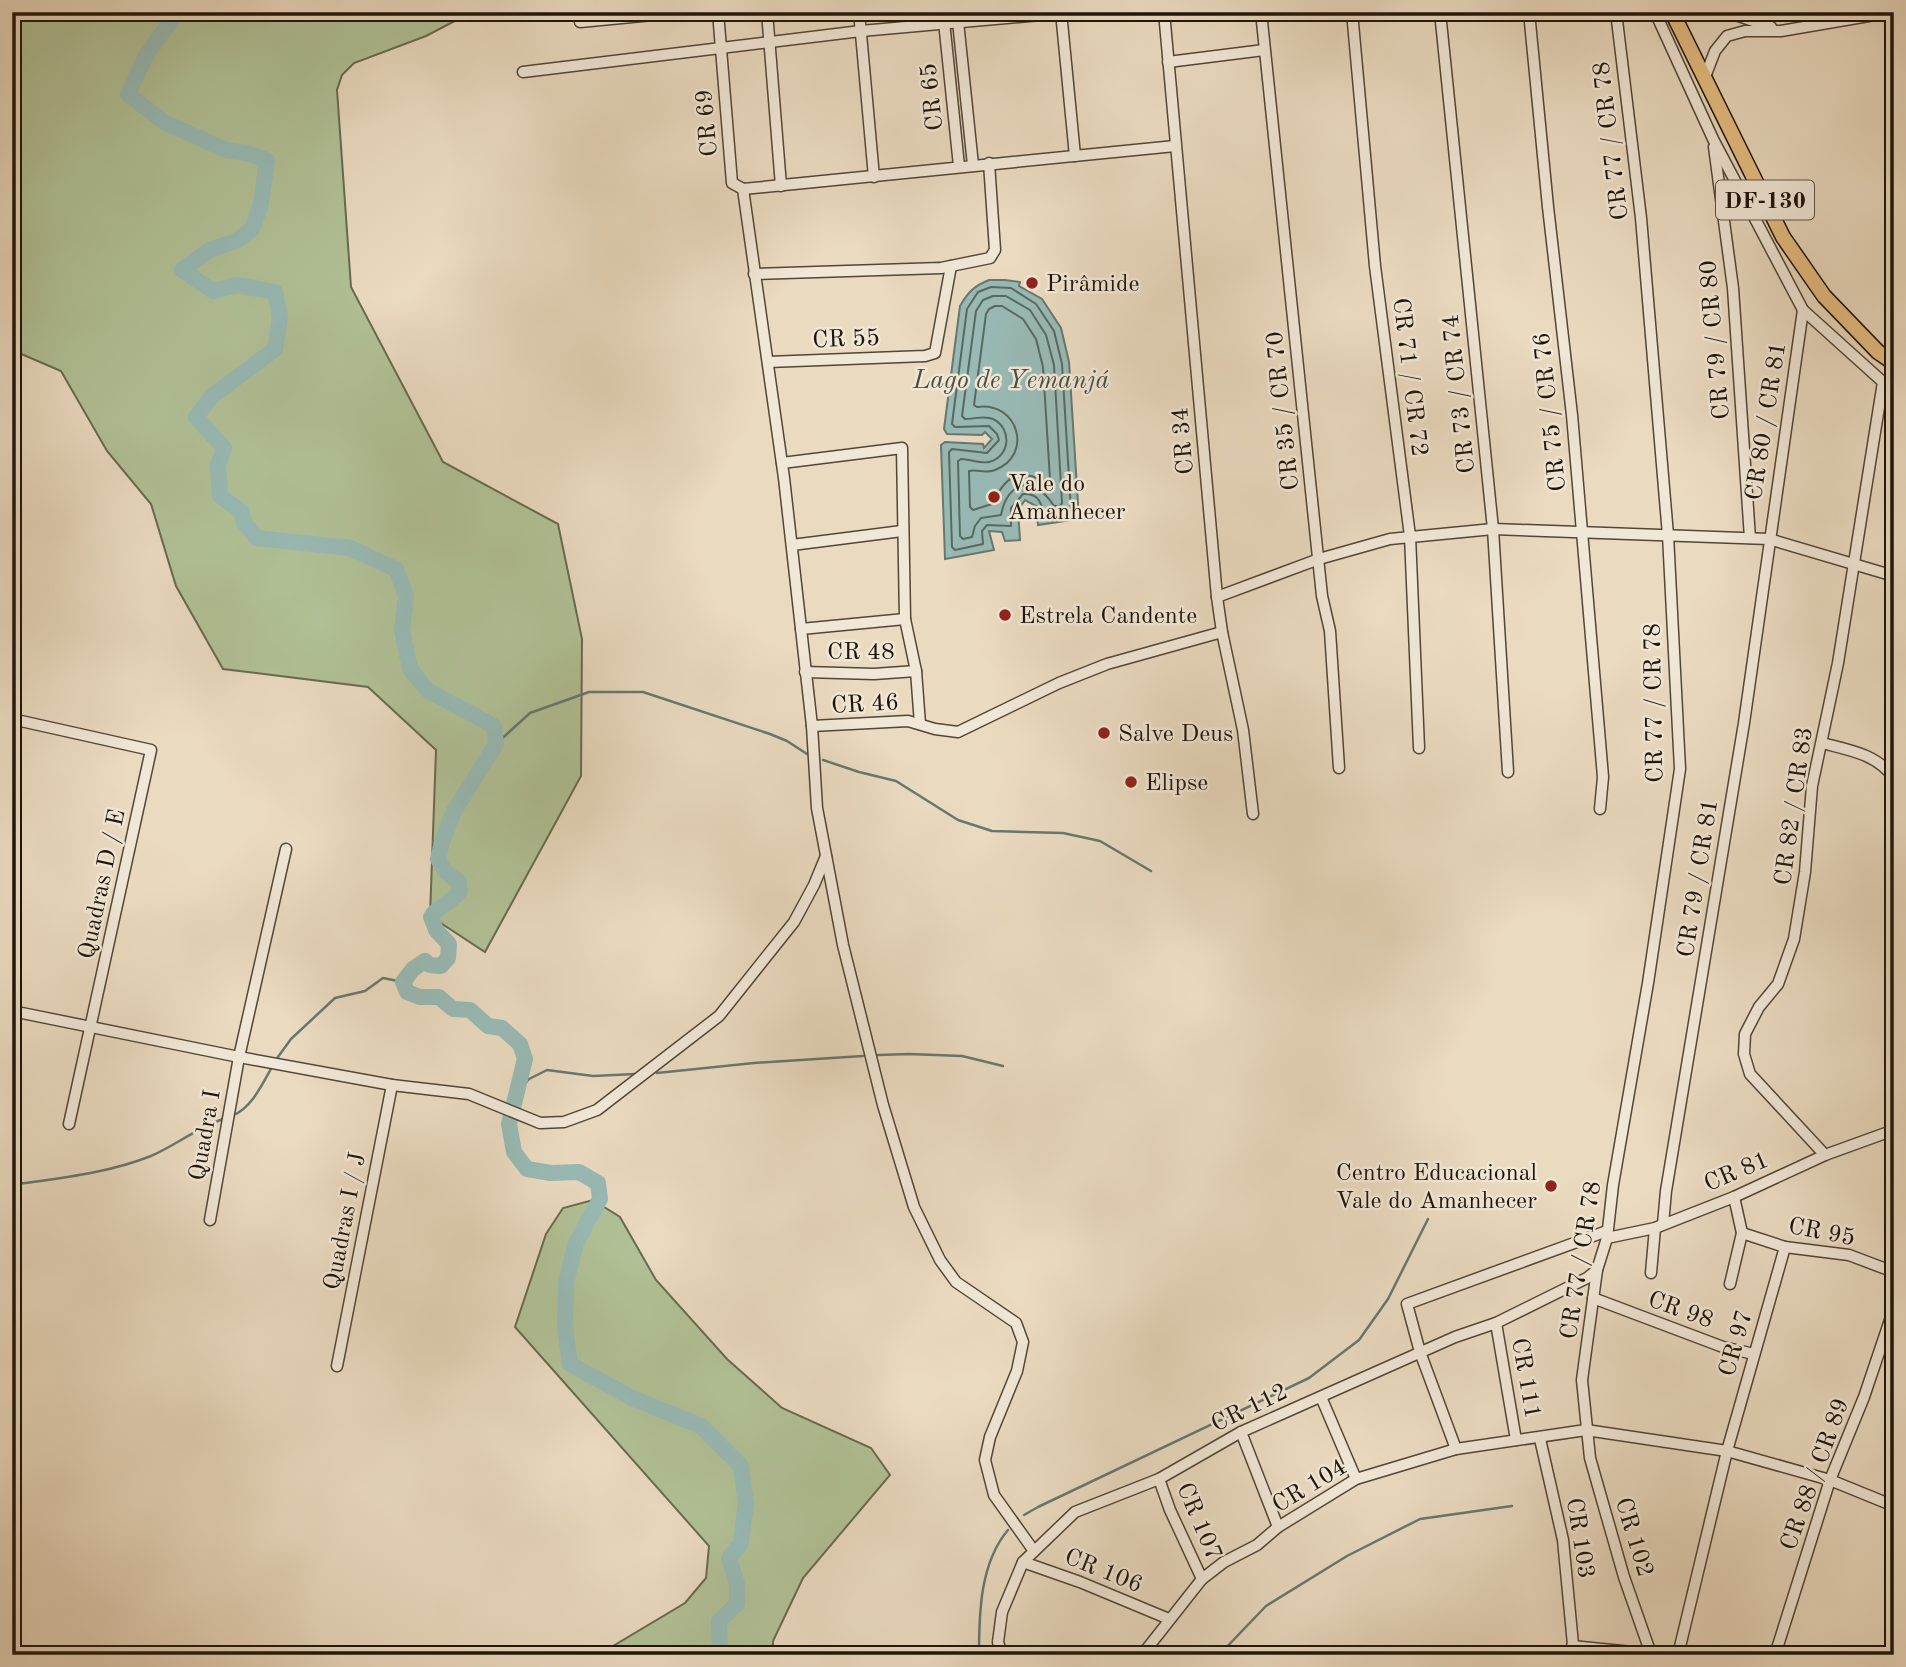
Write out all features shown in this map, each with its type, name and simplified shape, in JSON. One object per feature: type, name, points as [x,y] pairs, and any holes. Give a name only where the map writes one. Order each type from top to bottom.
[{"type":"main road","name":"DF-130","points":[[1672,12],[1783,237],[1824,296],[1878,352],[1894,363]]},
{"type":"street","points":[[580,22],[684,12]]},
{"type":"street","points":[[718,12],[721,48]]},
{"type":"street","points":[[767,12],[781,186]]},
{"type":"street","points":[[859,12],[874,177]]},
{"type":"street","points":[[957,12],[973,165]]},
{"type":"street","points":[[523,72],[770,43],[943,18],[958,24],[1075,12]]},
{"type":"street","name":"CR 34","points":[[1164,12],[1217,597],[1243,730],[1253,814]]},
{"type":"street","name":"CR 35 / CR 70","points":[[1261,12],[1322,596],[1330,631],[1339,768]]},
{"type":"street","name":"CR 71 / CR 72","points":[[1352,12],[1375,266],[1410,536],[1419,748]]},
{"type":"street","name":"CR 73 / CR 74","points":[[1440,12],[1493,529],[1508,772]]},
{"type":"street","name":"CR 75 / CR 76","points":[[1529,12],[1572,415],[1603,777],[1600,808]]},
{"type":"street","name":"CR 77 / CR 78","points":[[1586,1430],[1582,1380],[1593,1298],[1597,1270],[1607,1235],[1680,769],[1668,535],[1641,218],[1616,12]]},
{"type":"street","points":[[1654,12],[1713,139],[1803,310],[1894,392]]},
{"type":"street","points":[[1727,12],[1781,31]]},
{"type":"street","points":[[1704,77],[1715,51],[1727,36],[1745,31],[1781,31],[1892,12]]},
{"type":"street","points":[[1061,13],[1075,156]]},
{"type":"street","name":"CR 65","points":[[943,18],[959,166]]},
{"type":"street","name":"CR 69","points":[[721,48],[733,183],[743,189]]},
{"type":"street","points":[[1168,62],[1265,50]]},
{"type":"street","name":"CR 79 / CR 80","points":[[1713,139],[1733,288],[1750,538]]},
{"type":"street","points":[[1034,1551],[994,1495],[985,1460],[990,1437],[1017,1371],[1023,1342],[1016,1322],[956,1282],[940,1261],[914,1207],[877,1079],[843,945],[817,808],[792,545],[743,189],[1175,146]]},
{"type":"street","points":[[754,274],[951,266],[990,258],[995,250],[989,163]]},
{"type":"street","points":[[1720,194],[1738,187]]},
{"type":"street","name":"CR 55","points":[[768,362],[925,356],[935,353],[951,266]]},
{"type":"street","name":"CR 80 / CR 81","points":[[1769,539],[1803,310]]},
{"type":"street","name":"CR 82 / CR 83","points":[[1825,1155],[1749,1074],[1744,1054],[1745,1034],[1759,1007],[1778,984],[1794,939],[1805,872],[1812,786],[1838,663],[1883,382]]},
{"type":"street","points":[[782,463],[902,448],[905,619],[916,671],[920,724]]},
{"type":"street","points":[[1217,597],[1319,559],[1390,539],[1493,529],[1769,539],[1894,576]]},
{"type":"street","points":[[792,545],[902,531]]},
{"type":"street","name":"CR 79 / CR 81","points":[[1651,1273],[1744,723],[1769,539]]},
{"type":"street","points":[[801,629],[905,619]]},
{"type":"street","name":"CR 46","points":[[811,726],[908,721],[958,732],[1059,683],[1107,664],[1222,632]]},
{"type":"street","name":"CR 48","points":[[806,671],[874,674],[916,671]]},
{"type":"street","name":"Quadras D / E","points":[[12,719],[151,750],[69,1124]]},
{"type":"street","points":[[1822,743],[1875,760],[1886,767],[1894,778]]},
{"type":"street","name":"Quadra I","points":[[210,1220],[239,1057],[286,849]]},
{"type":"street","points":[[12,1011],[392,1085],[469,1094],[540,1123],[564,1122],[597,1110],[719,1016],[794,922],[827,856]]},
{"type":"street","name":"Quadras I / J","points":[[337,1366],[392,1085]]},
{"type":"street","name":"CR 81","points":[[1420,1352],[1407,1304],[1607,1235],[1659,1226],[1734,1197],[1825,1155],[1894,1130]]},
{"type":"street","points":[[1730,1284],[1742,1233],[1734,1197]]},
{"type":"street","name":"CR 95","points":[[1742,1233],[1785,1247],[1849,1255],[1894,1272]]},
{"type":"street","name":"CR 97","points":[[1678,1655],[1727,1451],[1785,1247]]},
{"type":"street","name":"CR 112","points":[[1002,1655],[998,1642],[1002,1612],[1023,1562],[1075,1512],[1159,1479],[1241,1432],[1321,1396],[1455,1337],[1496,1323],[1587,1278],[1597,1270]]},
{"type":"street","name":"CR 98","points":[[1593,1298],[1723,1347],[1754,1354]]},
{"type":"street","name":"CR 88 / CR 89","points":[[1775,1655],[1830,1480],[1864,1397],[1894,1308]]},
{"type":"street","name":"CR 111","points":[[1496,1323],[1516,1440]]},
{"type":"street","points":[[1420,1352],[1456,1450]]},
{"type":"street","points":[[1321,1396],[1356,1479]]},
{"type":"street","name":"CR 104","points":[[1142,1655],[1202,1579],[1224,1562],[1257,1545],[1278,1527],[1356,1479],[1456,1450],[1586,1430],[1727,1451],[1830,1480],[1894,1506]]},
{"type":"street","name":"CR 102","points":[[1586,1430],[1590,1458],[1624,1577],[1657,1654]]},
{"type":"street","points":[[1241,1432],[1278,1527]]},
{"type":"street","name":"CR 103","points":[[1541,1438],[1563,1540],[1573,1650]]},
{"type":"street","name":"CR 107","points":[[1159,1479],[1170,1510],[1202,1579]]},
{"type":"street","name":"CR 106","points":[[1023,1562],[1169,1619]]},
{"type":"street","points":[[1573,1650],[1657,1654]]},
{"type":"green space","points":[[12,12],[472,12],[426,36],[354,63],[342,75],[337,90],[351,287],[443,462],[558,524],[582,639],[581,776],[485,952],[430,916],[436,750],[368,687],[223,669],[176,586],[151,504],[107,451],[61,371],[12,350]]},
{"type":"green space","points":[[593,1200],[620,1217],[656,1280],[727,1359],[782,1408],[871,1448],[890,1475],[803,1578],[773,1641],[773,1655],[598,1655],[685,1603],[706,1578],[709,1546],[515,1327],[546,1234],[563,1208]]},
{"type":"water","name":"Lago de Yemanjá","points":[[989,280],[1020,282],[1019,286],[1042,299],[1061,328],[1069,362],[1079,519],[1038,525],[1036,506],[1025,500],[1018,510],[1020,540],[1005,541],[1002,532],[989,531],[994,550],[945,559],[941,445],[945,442],[983,444],[984,448],[992,439],[985,432],[982,435],[947,434],[944,429],[960,306],[972,290]]},
{"type":"waterway","points":[[177,12],[146,56],[128,94],[164,122],[226,150],[267,160],[261,204],[252,229],[236,241],[209,250],[182,270],[213,291],[237,285],[275,292],[280,317],[275,349],[211,397],[196,417],[224,448],[218,466],[220,496],[242,512],[244,523],[257,538],[350,548],[396,569],[406,596],[402,630],[410,669],[427,690],[494,726],[496,744],[454,811],[438,859],[445,871],[459,882],[460,891],[431,917],[436,930],[449,944],[448,958],[441,966],[430,965],[425,961],[413,969],[403,982],[407,992],[420,997],[439,997],[453,1009],[470,1010],[488,1026],[502,1028],[520,1044],[525,1059],[509,1124],[514,1152],[527,1169],[551,1173],[579,1172],[598,1183],[600,1199],[576,1243],[566,1283],[565,1327],[570,1364],[632,1398],[701,1426],[741,1466],[746,1503],[741,1543],[729,1558],[737,1584],[737,1604],[719,1621],[720,1655]]},
{"type":"waterway","points":[[496,744],[530,713],[589,692],[643,692],[770,734],[807,754]]},
{"type":"waterway","points":[[823,760],[896,781],[958,820],[992,831],[1063,833],[1100,841],[1151,871]]},
{"type":"waterway","points":[[275,1061],[291,1039],[335,998],[365,991],[383,978],[403,982]]},
{"type":"waterway","points":[[878,1055],[962,1056],[1003,1066]]},
{"type":"waterway","points":[[657,1073],[863,1056]]},
{"type":"waterway","points":[[233,1115],[251,1101],[272,1067]]},
{"type":"waterway","points":[[516,1094],[529,1079],[547,1070],[593,1076],[635,1074]]},
{"type":"waterway","points":[[12,1185],[82,1175],[134,1162],[160,1152],[223,1119]]},
{"type":"waterway","points":[[1024,1515],[1309,1378],[1359,1340],[1388,1299],[1428,1219]]},
{"type":"waterway","points":[[1219,1655],[1266,1606],[1347,1556],[1420,1519],[1512,1506]]},
{"type":"waterway","points":[[979,1655],[983,1589],[992,1558],[1008,1530]]},
{"type":"place","name":"Pirâmide","points":[[1032,283]]},
{"type":"place","name":"Vale do Amanhecer","points":[[994,497]]},
{"type":"place","name":"Estrela Candente","points":[[1005,615]]},
{"type":"place","name":"Salve Deus","points":[[1104,733]]},
{"type":"place","name":"Elipse","points":[[1131,782]]},
{"type":"place","name":"Centro Educacional Vale do Amanhecer","points":[[1551,1186]]}]
